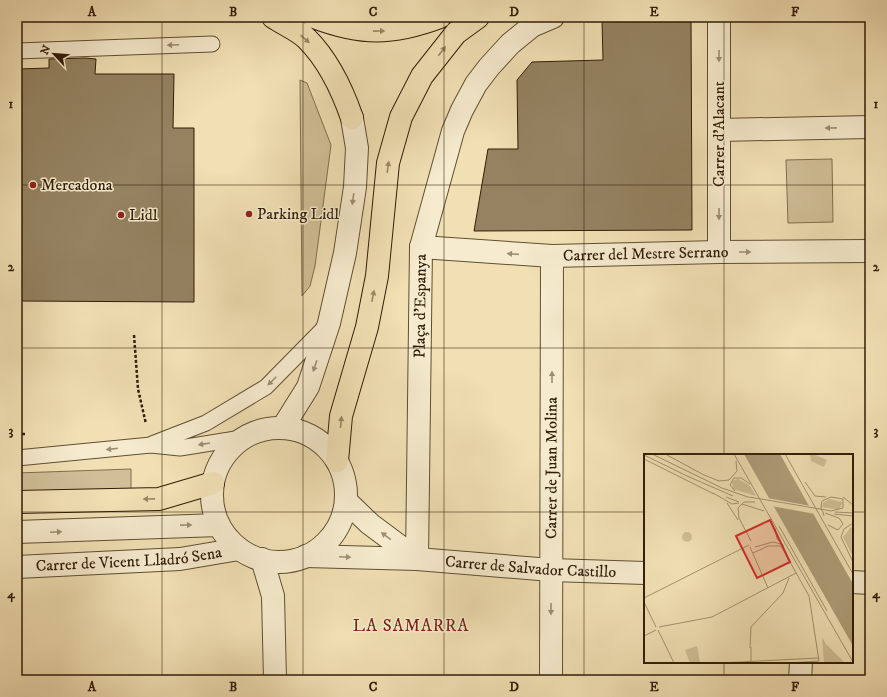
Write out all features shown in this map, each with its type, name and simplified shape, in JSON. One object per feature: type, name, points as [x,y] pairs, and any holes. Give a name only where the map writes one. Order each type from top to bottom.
[{"type":"highway","points":[[273,17],[306,38],[329,66],[344,93],[352,118]]},
{"type":"highway","points":[[314,17],[340,27],[378,31],[414,27],[440,17]]},
{"type":"highway","points":[[337,461],[341,416],[367,327],[377,276],[388,163],[401,117],[422,76],[456,34],[478,17]]},
{"type":"highway","points":[[17,502],[159,499],[213,483]]},
{"type":"street","name":"Plaça d'Espanya","points":[[417,559],[421,247],[453,131],[469,97],[489,67],[510,44],[532,26],[553,17]]},
{"type":"street","name":"Carrer d'Alacant","points":[[719,17],[719,252]]},
{"type":"street","points":[[283,427],[308,387],[329,323],[345,253],[355,187],[357,148],[352,118]]},
{"type":"street","points":[[720,130],[870,127]]},
{"type":"street","name":"Carrer del Mestre Serrano","points":[[421,247],[552,256],[719,252],[870,251]]},
{"type":"street","name":"Carrer de Juan Molina","points":[[551,680],[552,256]]},
{"type":"street","points":[[283,427],[305,432],[323,444],[337,461],[345,480],[346,501],[342,518],[334,534],[321,547],[300,558],[278,562],[262,559],[239,549],[228,538],[219,525],[213,504],[213,483],[219,465],[225,455],[242,438],[262,430],[283,427]]},
{"type":"street","points":[[346,501],[370,524],[417,559]]},
{"type":"street","points":[[17,532],[219,525]]},
{"type":"street","name":"Carrer de Vicent Lladró Sena","points":[[17,567],[180,558],[239,549]]},
{"type":"street","points":[[274,596],[300,558]]},
{"type":"street","name":"Carrer de Salvador Castillo","points":[[300,558],[417,559],[551,570],[644,573]]},
{"type":"street","points":[[262,559],[274,596],[275,680]]},
{"type":"street","points":[[853,582],[870,583]]},
{"type":"street","points":[[800,663],[800,680]]},
{"type":"lane","points":[[17,51],[212,44]]},
{"type":"lane","points":[[151,445],[206,423],[266,387],[329,323]]},
{"type":"lane","points":[[17,458],[151,445],[180,448],[242,438]]},
{"type":"path","points":[[134,335],[138,389],[147,429]]},
{"type":"shaded area","points":[[300,80],[307,83],[331,145],[315,266],[310,286],[302,296]]},
{"type":"shaded area","points":[[832,159],[833,222],[788,223],[786,160]]},
{"type":"shaded area","points":[[131,469],[131,490],[17,492],[17,473]]},
{"type":"building","points":[[691,17],[692,230],[474,231],[488,149],[518,149],[517,80],[532,62],[603,60],[602,20]]},
{"type":"building","name":"Lidl","points":[[49,59],[96,59],[95,74],[174,74],[173,128],[194,128],[194,302],[17,301],[17,69],[49,68]]},
{"type":"place","name":"Mercadona","points":[[33,185]]},
{"type":"place","name":"Parking Lidl","points":[[249,214]]},
{"type":"place","name":"Lidl","points":[[121,215]]},
{"type":"district","name":"LA SAMARRA","points":[[411,626]]}]
